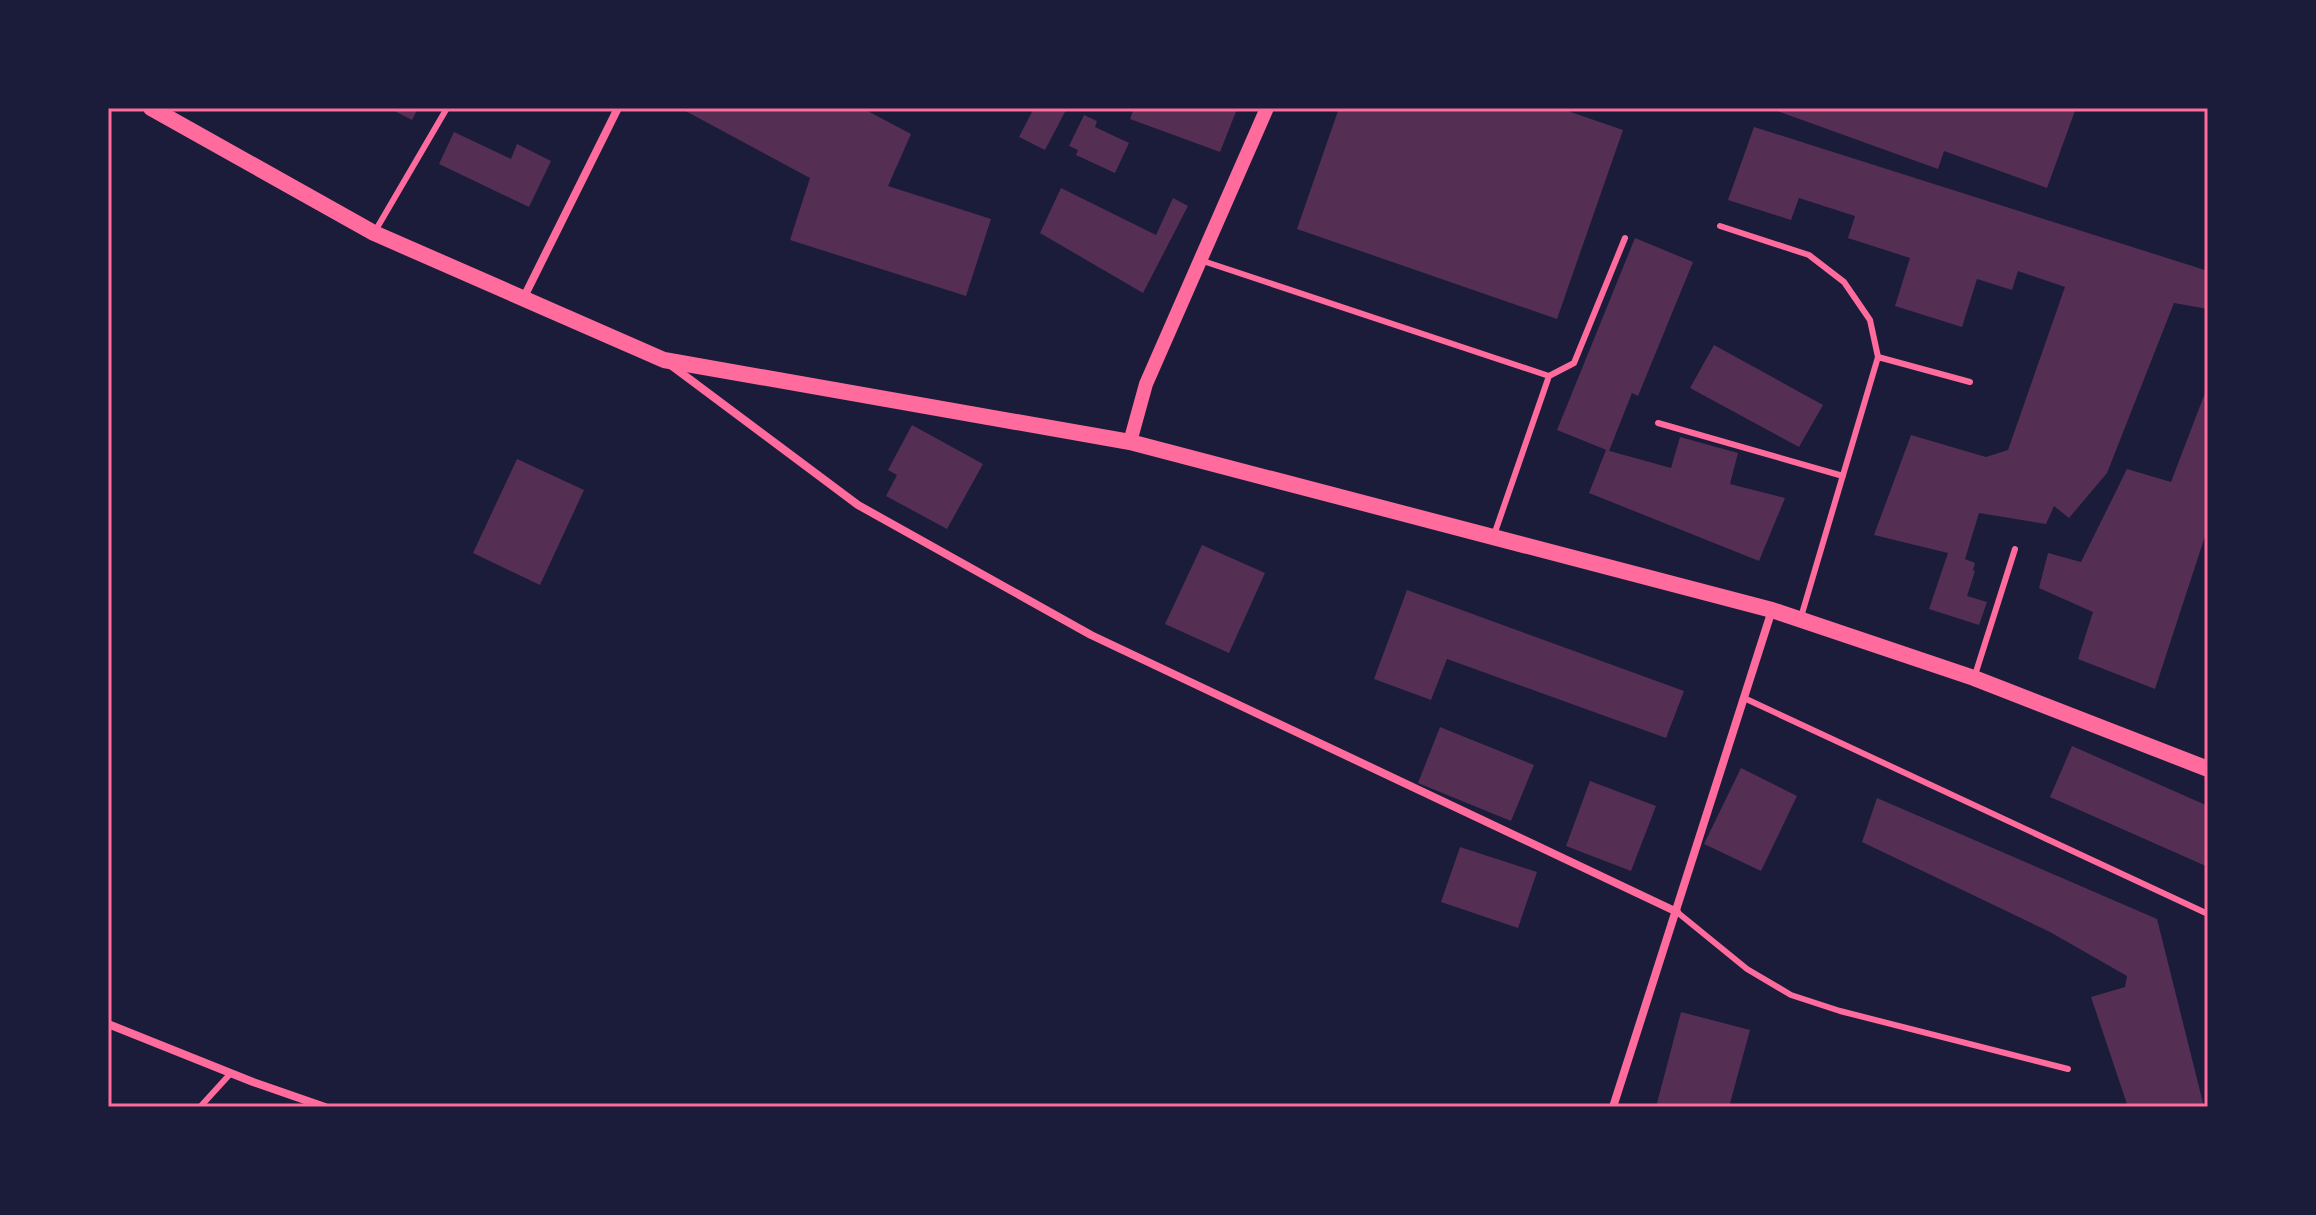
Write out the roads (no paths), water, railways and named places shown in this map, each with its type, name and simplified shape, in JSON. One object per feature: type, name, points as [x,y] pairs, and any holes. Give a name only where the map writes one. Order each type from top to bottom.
[{"type":"main road","points":[[151,108],[374,233],[664,360],[1130,442],[1772,610],[1974,678],[2208,769]]},
{"type":"street","points":[[524,297],[618,108]]},
{"type":"street","points":[[1130,442],[1146,384],[1267,108]]},
{"type":"street","points":[[664,360],[858,505],[1091,635],[1677,912]]},
{"type":"street","points":[[1613,1107],[1772,610]]},
{"type":"street","points":[[108,1024],[325,1107]]},
{"type":"lane","points":[[374,233],[447,108]]},
{"type":"lane","points":[[1720,226],[1809,255],[1844,282],[1870,320],[1878,357],[1800,621]]},
{"type":"lane","points":[[1493,537],[1549,376],[1574,363],[1625,238]]},
{"type":"lane","points":[[1200,260],[1549,376]]},
{"type":"lane","points":[[1878,357],[1970,382]]},
{"type":"lane","points":[[1658,423],[1843,476]]},
{"type":"lane","points":[[1974,678],[2015,549]]},
{"type":"lane","points":[[1744,698],[2208,914]]},
{"type":"lane","points":[[1677,912],[1747,969],[1791,995],[1840,1011],[2068,1069]]},
{"type":"lane","points":[[200,1107],[231,1073]]}]
